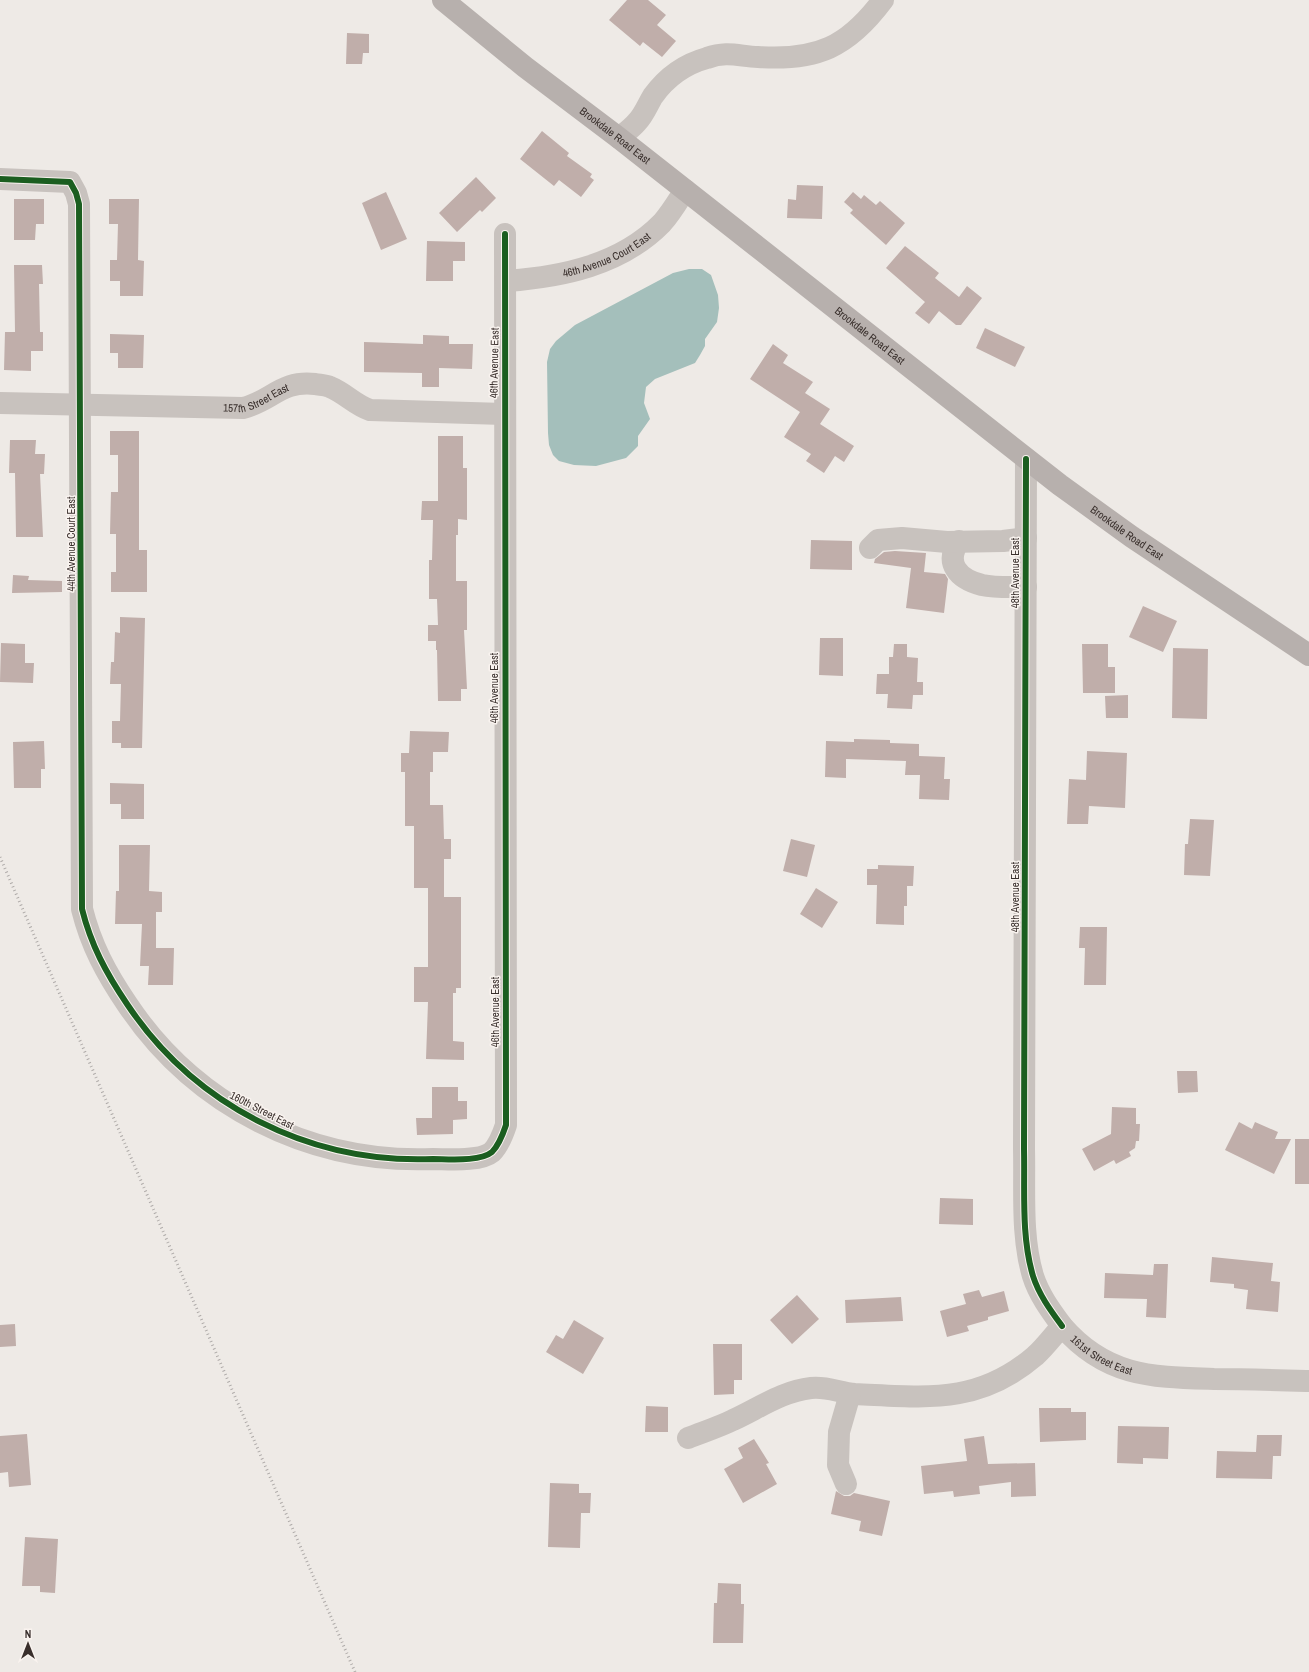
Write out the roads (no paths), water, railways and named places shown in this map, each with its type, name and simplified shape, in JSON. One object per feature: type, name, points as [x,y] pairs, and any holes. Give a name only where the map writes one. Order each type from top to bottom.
[{"type":"main road","name":"Brookdale Road East","points":[[443,0],[525,67],[619,138],[1026,459],[1132,536],[1309,655]]},
{"type":"street","points":[[619,138],[638,122],[654,95],[667,80],[683,68],[706,58],[732,53],[757,57],[785,57],[824,51],[850,37],[868,21],[883,0]]},
{"type":"street","name":"44th Avenue Court East","points":[[0,179],[70,182],[76,193],[80,216],[82,909]]},
{"type":"street","name":"46th Avenue Court East","points":[[506,281],[541,279],[584,270],[630,249],[662,223],[685,190]]},
{"type":"street","name":"46th Avenue East","points":[[499,1140],[506,1126],[504,414],[506,281],[504,234]]},
{"type":"street","name":"157th Street East","points":[[0,402],[243,408],[260,402],[287,386],[308,383],[328,386],[361,407],[370,410],[504,414]]},
{"type":"street","name":"48th Avenue East","points":[[1026,459],[1024,1149],[1027,1244],[1034,1277],[1044,1300],[1062,1326]]},
{"type":"street","points":[[870,548],[878,540],[902,538],[947,542],[1003,541],[1026,538]]},
{"type":"street","points":[[959,541],[953,550],[952,559],[954,569],[962,576],[981,585],[1026,587]]},
{"type":"street","name":"160th Street East","points":[[82,909],[88,934],[99,959],[114,986],[138,1021],[164,1051],[189,1075],[223,1102],[249,1116],[308,1142],[329,1149],[372,1156],[416,1160],[480,1158],[491,1152],[499,1140]]},
{"type":"street","name":"161st Street East","points":[[688,1438],[732,1421],[790,1392],[824,1387],[850,1394],[925,1397],[967,1393],[991,1385],[1015,1372],[1037,1355],[1062,1326],[1073,1339],[1093,1354],[1116,1366],[1137,1373],[1164,1377],[1309,1381]]},
{"type":"street","points":[[846,1484],[838,1465],[839,1432],[850,1394]]},
{"type":"water","points":[[689,269],[702,269],[711,275],[718,295],[719,308],[717,322],[705,339],[705,346],[695,363],[655,379],[646,387],[644,403],[650,419],[638,436],[638,446],[626,458],[596,466],[574,465],[559,461],[553,455],[549,445],[548,433],[547,362],[550,349],[556,341],[575,325],[673,273]]},
{"type":"railway","points":[[0,857],[355,1672]]}]
